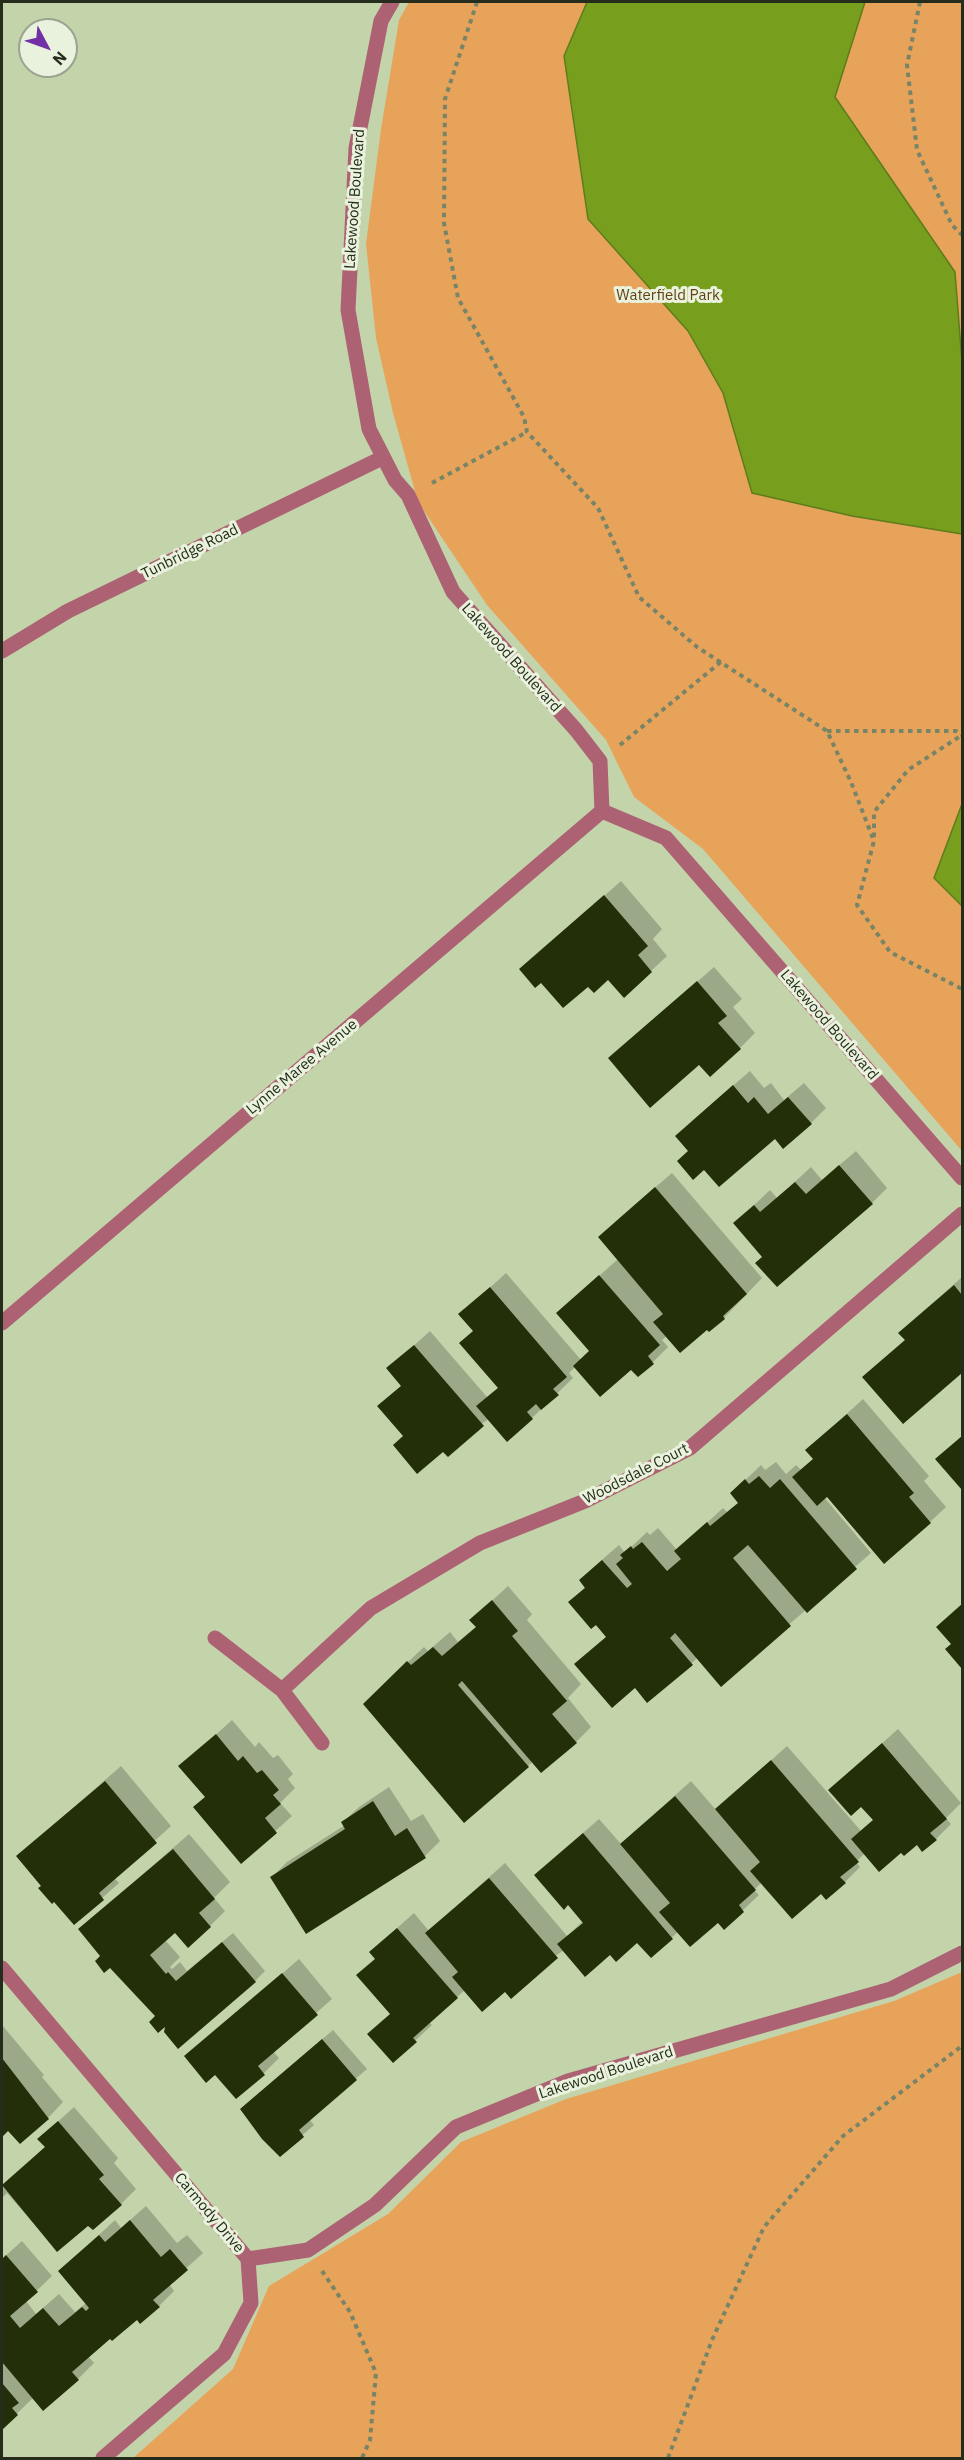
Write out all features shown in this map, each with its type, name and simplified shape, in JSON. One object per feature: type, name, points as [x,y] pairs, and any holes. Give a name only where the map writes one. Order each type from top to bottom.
[{"type":"street","name":"Lakewood Boulevard","points":[[392,2],[381,21],[356,148],[348,310],[369,429],[382,458],[395,480],[408,495],[453,592],[576,730],[600,762]]},
{"type":"street","name":"Tunbridge Road","points":[[2,651],[68,611],[382,458]]},
{"type":"street","points":[[600,762],[602,811]]},
{"type":"street","name":"Lakewood Boulevard","points":[[602,811],[666,838],[963,1178]]},
{"type":"street","name":"Lynne Maree Avenue","points":[[2,1323],[602,811]]},
{"type":"street","name":"Woodsdale Court","points":[[282,1690],[371,1608],[480,1543],[585,1501],[690,1448],[963,1214]]},
{"type":"street","points":[[216,1638],[282,1690],[322,1743]]},
{"type":"street","name":"Lakewood Boulevard","points":[[248,2259],[308,2250],[375,2205],[456,2127],[568,2081],[891,1989],[963,1953]]},
{"type":"street","name":"Carmody Drive","points":[[2,1968],[248,2259],[251,2303],[224,2354],[103,2458]]},
{"type":"path","points":[[477,2],[445,99],[444,223],[458,298],[524,417],[527,432],[598,507],[639,597],[697,647],[827,730],[851,782],[873,841]]},
{"type":"path","points":[[920,2],[908,65],[917,150],[952,225],[963,235]]},
{"type":"path","points":[[429,484],[527,432]]},
{"type":"path","points":[[600,762],[722,661]]},
{"type":"path","points":[[827,730],[956,731],[962,735],[908,770],[874,812],[873,841],[856,905],[890,952],[963,989]]},
{"type":"path","points":[[668,2458],[712,2340],[765,2227],[843,2136],[963,2046]]},
{"type":"path","points":[[308,2250],[350,2312],[376,2373],[370,2440],[362,2458]]},
{"type":"green space","name":"Waterfield Park","points":[[409,2],[962,2],[962,1151],[703,849],[634,797],[606,740],[487,605],[418,502],[393,413],[376,338],[366,244],[381,129],[399,20]]},
{"type":"green space","points":[[962,1972],[962,2458],[133,2458],[233,2369],[269,2286],[388,2214],[461,2142],[566,2099],[894,2001]]},
{"type":"shaded area","points":[[587,2],[865,2],[835,97],[955,272],[962,362],[962,534],[852,516],[752,493],[723,393],[688,331],[588,219],[564,56]]},
{"type":"shaded area","points":[[962,804],[962,906],[934,878]]},
{"type":"building","points":[[604,895],[648,946],[638,955],[652,972],[624,998],[608,980],[594,993],[588,987],[563,1008],[541,983],[535,988],[519,969]]},
{"type":"building","points":[[697,981],[727,1016],[718,1023],[741,1049],[710,1077],[699,1065],[650,1108],[608,1058]]},
{"type":"building","points":[[733,1085],[748,1103],[754,1097],[768,1114],[788,1097],[812,1124],[783,1149],[775,1139],[719,1187],[704,1170],[693,1180],[677,1161],[688,1151],[675,1136]]},
{"type":"building","points":[[839,1165],[873,1204],[777,1287],[755,1263],[762,1257],[733,1223],[754,1205],[760,1212],[795,1182],[806,1194]]},
{"type":"building","points":[[655,1187],[747,1294],[723,1316],[725,1319],[709,1332],[707,1330],[680,1353],[653,1322],[663,1314],[598,1237]]},
{"type":"building","points":[[599,1275],[660,1345],[648,1356],[654,1364],[638,1377],[631,1370],[600,1397],[573,1366],[589,1351],[556,1313]]},
{"type":"building","points":[[954,1285],[962,1295],[962,1373],[903,1424],[862,1377],[905,1340],[898,1333]]},
{"type":"building","points":[[490,1287],[567,1377],[553,1389],[559,1395],[541,1410],[536,1404],[527,1412],[533,1419],[507,1442],[476,1406],[498,1388],[459,1343],[473,1331],[458,1314]]},
{"type":"building","points":[[414,1345],[484,1426],[448,1457],[443,1452],[417,1474],[393,1445],[403,1436],[377,1406],[401,1386],[386,1368]]},
{"type":"building","points":[[847,1414],[914,1493],[909,1497],[931,1523],[884,1564],[827,1497],[817,1506],[792,1477],[813,1459],[805,1450]]},
{"type":"building","points":[[962,1436],[962,1490],[935,1459]]},
{"type":"building","points":[[759,1476],[770,1488],[780,1479],[857,1569],[807,1613],[748,1545],[733,1558],[791,1626],[721,1687],[675,1633],[670,1638],[693,1665],[647,1703],[635,1688],[612,1708],[574,1664],[606,1637],[596,1625],[591,1629],[568,1602],[585,1588],[579,1580],[602,1560],[627,1588],[632,1584],[616,1564],[623,1558],[620,1555],[631,1546],[633,1549],[642,1542],[667,1571],[681,1559],[674,1551],[707,1522],[710,1526],[738,1503],[730,1493],[745,1479],[749,1484]]},
{"type":"building","points":[[492,1600],[518,1631],[512,1636],[567,1701],[552,1714],[577,1743],[541,1773],[462,1681],[458,1685],[529,1767],[464,1823],[363,1704],[407,1661],[411,1665],[433,1647],[442,1656],[476,1627],[469,1620]]},
{"type":"building","points":[[962,1604],[962,1669],[945,1649],[951,1644],[936,1627]]},
{"type":"building","points":[[216,1734],[238,1761],[243,1756],[257,1773],[262,1770],[279,1790],[273,1795],[281,1804],[265,1818],[277,1833],[241,1864],[193,1807],[205,1797],[178,1766]]},
{"type":"building","points":[[882,1743],[947,1819],[930,1833],[937,1840],[922,1852],[917,1845],[904,1856],[901,1853],[879,1872],[851,1839],[873,1820],[861,1807],[851,1816],[828,1790]]},
{"type":"building","points":[[771,1760],[859,1862],[840,1877],[846,1883],[826,1900],[821,1894],[792,1919],[750,1871],[760,1862],[715,1809]]},
{"type":"building","points":[[105,1781],[157,1843],[99,1893],[104,1900],[74,1925],[38,1888],[41,1886],[16,1856]]},
{"type":"building","points":[[675,1796],[756,1890],[739,1905],[744,1912],[724,1930],[718,1923],[690,1947],[659,1912],[670,1903],[620,1844]]},
{"type":"building","points":[[373,1801],[395,1836],[407,1828],[426,1858],[306,1934],[270,1877],[345,1829],[341,1822]]},
{"type":"building","points":[[583,1833],[673,1939],[651,1958],[637,1943],[616,1962],[610,1955],[585,1977],[557,1944],[583,1923],[568,1905],[564,1910],[534,1875]]},
{"type":"building","points":[[173,1849],[215,1899],[199,1913],[211,1927],[188,1948],[175,1933],[150,1955],[166,1974],[168,1972],[176,1981],[222,1942],[256,1982],[178,2049],[164,2032],[165,2027],[158,2033],[149,2022],[155,2016],[110,1968],[104,1973],[95,1961],[100,1956],[78,1929]]},
{"type":"building","points":[[489,1878],[558,1958],[511,1999],[505,1992],[482,2012],[452,1977],[458,1972],[425,1933]]},
{"type":"building","points":[[397,1928],[458,1998],[413,2038],[417,2042],[393,2063],[367,2034],[390,2014],[356,1975],[375,1959],[369,1952]]},
{"type":"building","points":[[282,1973],[318,2015],[258,2066],[265,2075],[236,2099],[215,2075],[206,2083],[184,2056]]},
{"type":"building","points":[[322,2039],[357,2080],[299,2130],[304,2137],[280,2157],[262,2139],[240,2109]]},
{"type":"building","points":[[2,2058],[49,2119],[20,2144],[8,2131],[2,2137]]},
{"type":"building","points":[[58,2121],[104,2175],[99,2179],[122,2205],[93,2230],[88,2226],[57,2252],[2,2185],[45,2147],[37,2139]]},
{"type":"building","points":[[130,2220],[161,2257],[170,2249],[188,2270],[153,2300],[160,2307],[140,2324],[137,2320],[112,2341],[110,2339],[72,2372],[79,2380],[43,2411],[2,2362],[2,2259],[6,2255],[38,2292],[10,2316],[20,2328],[43,2308],[59,2326],[82,2307],[86,2311],[89,2308],[58,2271],[99,2235],[105,2242]]},
{"type":"building","points":[[2,2383],[19,2403],[12,2408],[18,2415],[2,2430]]}]
